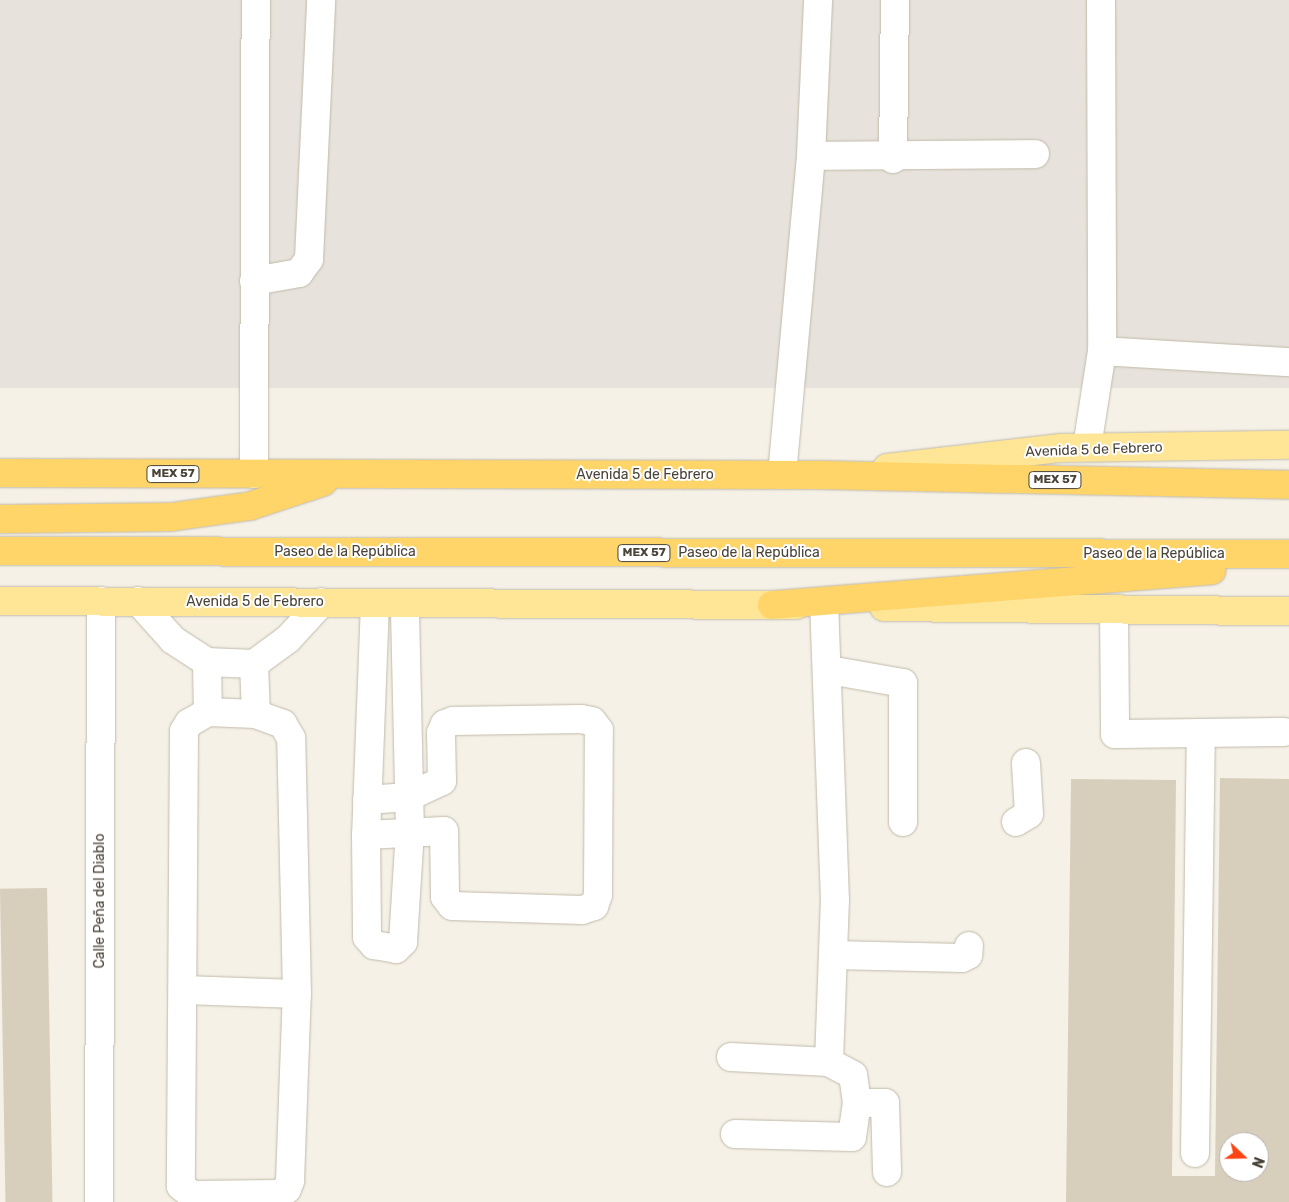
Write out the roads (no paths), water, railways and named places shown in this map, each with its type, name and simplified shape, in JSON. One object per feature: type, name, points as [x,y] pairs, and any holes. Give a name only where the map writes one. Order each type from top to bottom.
[{"type":"highway","name":"Avenida 5 de Febrero","points":[[0,474],[821,475]]},
{"type":"highway","points":[[0,519],[172,517],[250,506],[346,474]]},
{"type":"highway","name":"MEX 57","points":[[821,475],[1289,484]]},
{"type":"highway","name":"Paseo de la República","points":[[0,551],[1289,554]]},
{"type":"highway","points":[[772,605],[1289,564]]},
{"type":"main road","name":"Avenida 5 de Febrero","points":[[821,475],[1087,447],[1289,445]]},
{"type":"main road","name":"Avenida 5 de Febrero","points":[[0,601],[772,605],[1289,611]]},
{"type":"street","points":[[254,474],[256,0]]},
{"type":"street","points":[[254,281],[299,273],[309,260],[321,0]]},
{"type":"street","points":[[782,475],[812,156],[818,0]]},
{"type":"street","points":[[893,159],[894,0]]},
{"type":"street","points":[[1087,447],[1102,352],[1101,0]]},
{"type":"street","points":[[812,156],[893,159],[1035,154]]},
{"type":"street","points":[[1102,352],[1289,362]]},
{"type":"street","name":"Calle Peña del Diablo","points":[[98,1202],[101,601]]},
{"type":"street","points":[[138,601],[173,640],[207,662],[254,664],[288,639],[322,602]]},
{"type":"street","points":[[375,603],[366,835],[367,937],[374,946],[396,949],[403,942],[410,832],[405,603]]},
{"type":"street","points":[[824,606],[828,670],[833,954],[830,1062]]},
{"type":"street","points":[[1114,609],[1115,734],[1284,732]]},
{"type":"street","points":[[207,662],[208,712]]},
{"type":"street","points":[[254,664],[256,714]]},
{"type":"street","points":[[828,670],[903,683],[903,822]]},
{"type":"street","points":[[208,712],[256,714],[283,724],[291,738],[297,994],[287,1189],[278,1194],[192,1195],[181,1186],[184,990],[184,731],[189,722],[208,712]]},
{"type":"street","points":[[366,835],[444,831],[445,897],[452,906],[582,910],[594,906],[598,895],[599,730],[592,721],[581,719],[453,721],[445,724],[441,734],[442,781],[408,797],[367,800]]},
{"type":"street","points":[[1195,1153],[1201,733]]},
{"type":"street","points":[[1016,822],[1029,814],[1026,763]]},
{"type":"street","points":[[833,954],[962,958],[968,955],[969,946]]},
{"type":"street","points":[[184,990],[297,994]]},
{"type":"street","points":[[730,1057],[830,1062],[853,1075],[857,1102],[855,1132],[845,1139],[735,1134]]},
{"type":"street","points":[[857,1102],[885,1103],[887,1172]]}]
